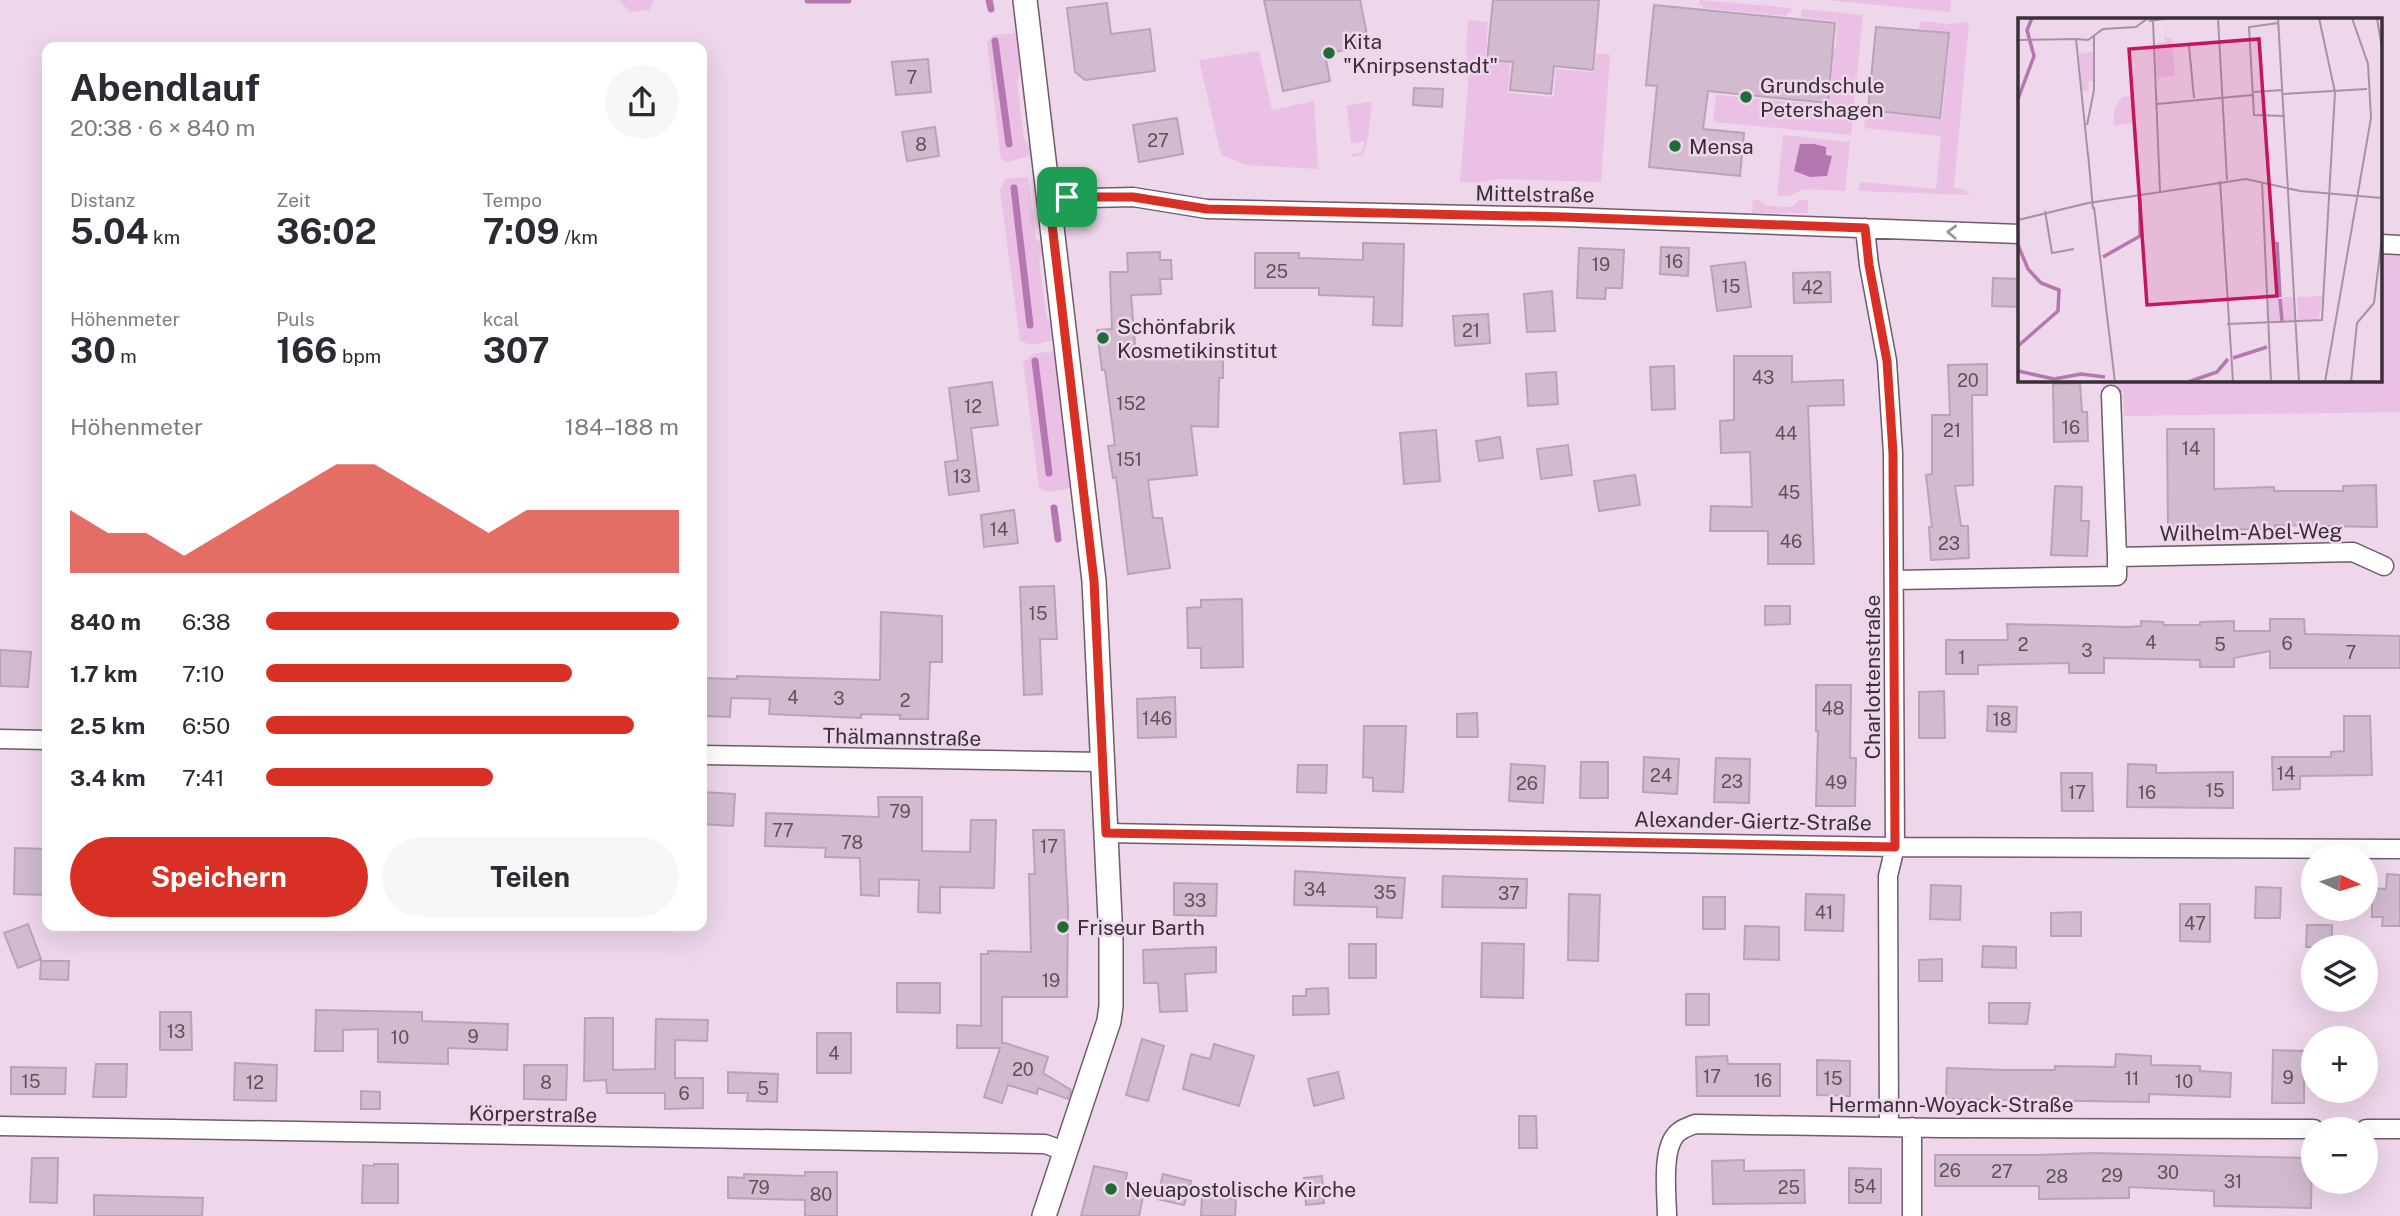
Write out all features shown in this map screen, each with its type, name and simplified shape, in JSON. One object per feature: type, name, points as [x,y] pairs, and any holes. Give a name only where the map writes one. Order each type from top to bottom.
[{"type":"street","points":[[1025,0],[1094,581],[1111,940],[1109,1021],[1044,1216]]},
{"type":"street","name":"Mittelstraße","points":[[1049,199],[1133,197],[1207,209],[1565,217],[2018,234]]},
{"type":"street","name":"Charlottenstraße","points":[[1865,228],[1887,361],[1893,453],[1895,847],[1888,876],[1889,1127]]},
{"type":"street","points":[[2382,244],[2400,245]]},
{"type":"street","points":[[1895,580],[2116,576],[2111,395]]},
{"type":"street","name":"Wilhelm-Abel-Weg","points":[[2117,557],[2353,552],[2384,566]]},
{"type":"street","points":[[0,739],[42,740]]},
{"type":"street","name":"Thälmannstraße","points":[[707,755],[1102,762]]},
{"type":"street","name":"Alexander-Giertz-Straße","points":[[1106,833],[1895,847],[2400,849]]},
{"type":"street","name":"Hermann-Woyack-Straße","points":[[1667,1216],[1667,1156],[1671,1141],[1678,1132],[1695,1124],[1912,1128],[2301,1129]]},
{"type":"street","name":"Körperstraße","points":[[0,1126],[1045,1144],[1064,1151]]},
{"type":"street","points":[[1912,1128],[1912,1216]]},
{"type":"street","points":[[2378,1129],[2400,1129]]},
{"type":"shaded area","points":[[619,0],[654,0],[649,10],[630,12]]},
{"type":"shaded area","points":[[1700,0],[1791,8],[1791,13],[1787,13],[1787,16],[1703,8],[1703,5],[1699,5]]},
{"type":"shaded area","points":[[1825,0],[1951,0],[1950,12]]},
{"type":"shaded area","points":[[1802,9],[1863,15],[1851,135],[1713,122],[1716,95],[1829,105],[1832,77],[1822,76],[1824,48],[1836,49],[1837,21],[1804,18],[1801,16]]},
{"type":"shaded area","points":[[1468,20],[1488,22],[1485,61],[1510,63],[1508,93],[1554,97],[1556,69],[1594,72],[1596,53],[1610,55],[1601,182],[1498,179],[1460,182],[1468,85]]},
{"type":"shaded area","points":[[1920,21],[1950,24],[1969,22],[1954,188],[1964,190],[1970,195],[1859,191],[1860,182],[1936,189],[1941,136],[1864,128],[1866,112],[1942,119],[1950,33],[1919,29]]},
{"type":"shaded area","points":[[1017,33],[1022,65],[1017,83],[1024,139],[1033,151],[1031,156],[1006,162],[1001,159],[987,43],[993,35]]},
{"type":"shaded area","points":[[1259,51],[1272,110],[1314,101],[1318,169],[1247,165],[1221,155],[1199,60]]},
{"type":"shaded area","points":[[1372,101],[1368,138],[1363,155],[1352,157],[1352,154],[1361,153],[1365,141],[1351,143],[1347,106]]},
{"type":"shaded area","points":[[1783,135],[1850,142],[1845,191],[1804,189],[1789,196],[1777,196]]},
{"type":"shaded area","points":[[1800,144],[1826,147],[1826,155],[1832,156],[1827,176],[1810,177],[1794,171]]},
{"type":"shaded area","points":[[1028,177],[1036,239],[1046,247],[1039,262],[1047,319],[1056,325],[1057,334],[1053,340],[1031,345],[1020,341],[1000,190],[1005,179]]},
{"type":"shaded area","points":[[1753,200],[1767,206],[1792,207],[1799,200],[1808,200],[1808,213],[1752,213]]},
{"type":"shaded area","points":[[2382,255],[2400,256],[2400,412],[2124,416],[2123,392],[2103,390],[2103,382],[2382,382]]},
{"type":"shaded area","points":[[1054,351],[1059,353],[1076,487],[1049,492],[1039,488],[1023,361],[1032,354]]},
{"type":"building","points":[[1264,0],[1360,0],[1369,45],[1325,54],[1330,81],[1283,91]]},
{"type":"building","points":[[1493,0],[1599,0],[1593,70],[1554,66],[1551,94],[1510,90],[1513,62],[1487,60]]},
{"type":"building","points":[[1107,3],[1111,34],[1150,29],[1155,71],[1085,80],[1075,72],[1067,8]]},
{"type":"building","points":[[1654,5],[1835,23],[1828,103],[1708,91],[1703,129],[1744,133],[1740,176],[1649,167],[1657,86],[1646,85]]},
{"type":"building","points":[[1876,27],[1949,33],[1940,118],[1868,110]]},
{"type":"building","points":[[928,59],[931,92],[896,95],[892,62]]},
{"type":"building","points":[[1414,88],[1443,89],[1442,107],[1413,105]]},
{"type":"building","points":[[1177,118],[1183,154],[1139,162],[1133,125]]},
{"type":"building","points":[[935,127],[939,156],[907,161],[902,132]]},
{"type":"building","points":[[1363,243],[1404,244],[1402,326],[1373,325],[1374,297],[1319,295],[1319,288],[1255,288],[1255,253],[1299,253],[1299,258],[1363,260]]},
{"type":"building","points":[[1661,247],[1689,248],[1688,276],[1660,274]]},
{"type":"building","points":[[1579,248],[1624,250],[1622,288],[1606,288],[1605,299],[1577,298]]},
{"type":"building","points":[[1160,252],[1160,260],[1171,260],[1172,279],[1160,279],[1161,294],[1131,295],[1136,357],[1223,355],[1223,378],[1219,378],[1218,427],[1191,426],[1197,475],[1148,480],[1153,518],[1162,518],[1170,568],[1128,574],[1116,477],[1113,478],[1108,446],[1115,445],[1097,330],[1112,329],[1110,272],[1128,272],[1127,253]]},
{"type":"building","points":[[1745,262],[1751,307],[1717,311],[1711,266]]},
{"type":"building","points":[[1830,272],[1831,302],[1794,303],[1793,273]]},
{"type":"building","points":[[1993,278],[2018,279],[2018,307],[1992,306]]},
{"type":"building","points":[[1552,291],[1555,331],[1527,332],[1524,294]]},
{"type":"building","points":[[1488,314],[1490,343],[1455,346],[1453,316]]},
{"type":"building","points":[[1734,356],[1792,356],[1792,382],[1843,380],[1844,405],[1808,406],[1814,564],[1768,564],[1768,531],[1710,531],[1711,506],[1752,507],[1750,452],[1721,453],[1720,421],[1734,420]]},
{"type":"building","points":[[1987,364],[1987,395],[1972,395],[1973,485],[1955,486],[1961,526],[1968,526],[1969,558],[1931,560],[1929,527],[1932,527],[1926,475],[1932,474],[1932,415],[1950,415],[1948,365]]},
{"type":"building","points":[[1674,366],[1675,409],[1652,410],[1650,367]]},
{"type":"building","points":[[1556,372],[1558,404],[1528,406],[1526,374]]},
{"type":"building","points":[[992,382],[998,425],[971,428],[979,491],[949,495],[945,462],[958,460],[949,388]]},
{"type":"building","points":[[2080,383],[2082,412],[2087,412],[2088,441],[2054,442],[2053,384]]},
{"type":"building","points":[[2167,429],[2214,429],[2214,489],[2274,487],[2274,491],[2343,491],[2343,486],[2376,485],[2377,527],[2275,525],[2275,529],[2168,530]]},
{"type":"building","points":[[1436,430],[1440,481],[1404,484],[1400,433]]},
{"type":"building","points":[[1500,437],[1503,458],[1479,461],[1476,441]]},
{"type":"building","points":[[1568,445],[1572,475],[1541,479],[1537,449]]},
{"type":"building","points":[[1635,475],[1640,505],[1599,511],[1594,481]]},
{"type":"building","points":[[2055,486],[2082,487],[2081,521],[2089,521],[2087,556],[2051,555]]},
{"type":"building","points":[[1014,510],[1018,543],[984,547],[981,515]]},
{"type":"building","points":[[1054,586],[1057,639],[1040,639],[1042,694],[1024,695],[1020,587]]},
{"type":"building","points":[[1242,599],[1243,667],[1201,668],[1201,648],[1188,648],[1187,608],[1201,607],[1201,600]]},
{"type":"building","points":[[1765,606],[1790,606],[1790,624],[1765,625]]},
{"type":"building","points":[[881,612],[942,616],[942,662],[930,662],[928,719],[900,719],[900,715],[861,714],[861,718],[769,714],[770,699],[731,698],[730,717],[707,716],[707,678],[737,679],[737,676],[880,680]]},
{"type":"building","points":[[2270,619],[2304,619],[2305,634],[2400,636],[2400,668],[2270,668],[2270,651],[2234,658],[2234,667],[2200,667],[2200,660],[2104,658],[2104,673],[2069,673],[2069,663],[1978,665],[1978,674],[1946,674],[1946,640],[2008,640],[2007,624],[2129,627],[2141,626],[2141,621],[2163,622],[2164,625],[2200,625],[2200,622],[2234,621],[2234,631],[2270,631]]},
{"type":"building","points":[[0,650],[31,652],[28,687],[0,686]]},
{"type":"building","points":[[1816,685],[1851,685],[1850,758],[1856,758],[1855,806],[1816,806]]},
{"type":"building","points":[[1944,691],[1945,738],[1919,738],[1919,692]]},
{"type":"building","points":[[1175,697],[1176,737],[1138,738],[1137,699]]},
{"type":"building","points":[[1988,706],[2017,707],[2016,732],[1987,731]]},
{"type":"building","points":[[1477,713],[1478,737],[1457,737],[1457,714]]},
{"type":"building","points":[[2344,716],[2370,716],[2372,775],[2300,776],[2300,789],[2273,790],[2272,757],[2331,757],[2331,752],[2344,751]]},
{"type":"building","points":[[1364,726],[1406,726],[1403,792],[1373,791],[1373,778],[1363,777]]},
{"type":"building","points":[[1644,757],[1679,759],[1677,794],[1643,792]]},
{"type":"building","points":[[1716,758],[1750,759],[1749,803],[1714,802]]},
{"type":"building","points":[[1581,762],[1608,762],[1608,798],[1580,798]]},
{"type":"building","points":[[1511,764],[1545,766],[1543,803],[1509,801]]},
{"type":"building","points":[[2128,764],[2156,765],[2156,773],[2233,772],[2233,808],[2127,807]]},
{"type":"building","points":[[1298,765],[1327,765],[1326,793],[1297,792]]},
{"type":"building","points":[[2061,773],[2092,773],[2093,811],[2062,811]]},
{"type":"building","points":[[707,792],[735,794],[733,826],[707,824]]},
{"type":"building","points":[[878,797],[922,797],[922,851],[970,852],[971,820],[996,820],[994,888],[940,887],[940,913],[918,912],[919,880],[879,879],[879,896],[861,895],[860,858],[825,857],[826,848],[765,846],[766,813],[879,817]]},
{"type":"building","points":[[1033,830],[1064,830],[1068,909],[1067,997],[1002,997],[1002,1042],[1048,1057],[1043,1073],[1071,1090],[1068,1099],[1038,1088],[1037,1094],[1008,1085],[1002,1103],[984,1097],[1000,1048],[957,1048],[957,1025],[981,1026],[981,954],[988,954],[988,951],[1031,952],[1029,874],[1035,874]]},
{"type":"building","points":[[15,848],[42,849],[42,895],[14,894]]},
{"type":"building","points":[[1295,871],[1405,878],[1402,918],[1377,917],[1377,907],[1294,905]]},
{"type":"building","points":[[2387,874],[2400,875],[2400,926],[2382,926],[2383,917],[2378,917],[2378,888],[2386,889]]},
{"type":"building","points":[[1443,876],[1527,879],[1526,908],[1442,907]]},
{"type":"building","points":[[1174,883],[1217,884],[1216,916],[1174,915]]},
{"type":"building","points":[[1931,885],[1961,886],[1960,920],[1930,919]]},
{"type":"building","points":[[2256,887],[2281,888],[2280,918],[2255,918]]},
{"type":"building","points":[[1569,894],[1600,895],[1598,961],[1568,960]]},
{"type":"building","points":[[1806,894],[1844,895],[1843,931],[1805,930]]},
{"type":"building","points":[[1703,897],[1725,897],[1725,929],[1703,929]]},
{"type":"building","points":[[2180,904],[2210,904],[2210,942],[2180,941]]},
{"type":"building","points":[[2081,912],[2081,936],[2051,936],[2051,913]]},
{"type":"building","points":[[28,924],[41,959],[18,968],[4,933]]},
{"type":"building","points":[[2307,925],[2332,925],[2332,935],[2307,935]]},
{"type":"building","points":[[1745,926],[1779,927],[1779,960],[1744,959]]},
{"type":"building","points":[[1482,943],[1524,944],[1523,998],[1481,997]]},
{"type":"building","points":[[1349,944],[1376,944],[1376,978],[1349,978]]},
{"type":"building","points":[[1983,946],[2016,947],[2016,968],[1982,967]]},
{"type":"building","points":[[1216,947],[1216,972],[1185,974],[1187,1011],[1160,1012],[1158,983],[1144,983],[1143,950]]},
{"type":"building","points":[[1942,959],[1942,981],[1919,981],[1919,960]]},
{"type":"building","points":[[41,961],[69,961],[68,980],[40,979]]},
{"type":"building","points":[[897,983],[940,983],[940,1013],[897,1012]]},
{"type":"building","points":[[1328,988],[1329,1014],[1293,1015],[1293,996],[1306,996],[1306,989]]},
{"type":"building","points":[[1686,994],[1709,994],[1709,1025],[1686,1025]]},
{"type":"building","points":[[1989,1003],[2030,1003],[2027,1024],[1989,1023]]},
{"type":"building","points":[[316,1010],[422,1012],[422,1021],[508,1024],[507,1050],[448,1048],[448,1064],[378,1062],[378,1029],[343,1030],[343,1051],[315,1051]]},
{"type":"building","points":[[160,1012],[191,1012],[192,1050],[160,1050]]},
{"type":"building","points":[[585,1018],[613,1018],[613,1070],[655,1069],[656,1019],[708,1020],[707,1041],[675,1040],[675,1078],[703,1078],[703,1108],[665,1109],[665,1093],[607,1093],[606,1080],[584,1081]]},
{"type":"building","points":[[817,1033],[851,1033],[851,1073],[817,1073]]},
{"type":"building","points":[[1142,1039],[1164,1046],[1148,1101],[1126,1095]]},
{"type":"building","points":[[1214,1044],[1254,1056],[1239,1106],[1183,1089],[1191,1054],[1210,1059]]},
{"type":"building","points":[[2273,1050],[2301,1051],[2301,1103],[2272,1103]]},
{"type":"building","points":[[2116,1054],[2151,1056],[2151,1065],[2200,1066],[2200,1071],[2231,1073],[2230,1097],[2149,1094],[2149,1102],[1946,1099],[1947,1068],[2055,1070],[2055,1066],[2115,1067]]},
{"type":"building","points":[[1727,1056],[1728,1064],[1780,1064],[1780,1096],[1697,1096],[1696,1057]]},
{"type":"building","points":[[1817,1060],[1850,1061],[1850,1096],[1817,1095]]},
{"type":"building","points":[[235,1063],[277,1065],[276,1101],[234,1100]]},
{"type":"building","points":[[96,1064],[127,1064],[126,1097],[93,1097]]},
{"type":"building","points":[[524,1065],[567,1065],[566,1100],[524,1099]]},
{"type":"building","points":[[11,1067],[66,1068],[65,1094],[11,1094]]},
{"type":"building","points":[[728,1072],[778,1074],[777,1102],[747,1101],[748,1093],[728,1093]]},
{"type":"building","points":[[1338,1072],[1344,1098],[1314,1106],[1308,1079]]},
{"type":"building","points":[[361,1091],[380,1092],[380,1109],[361,1109]]},
{"type":"building","points":[[1519,1116],[1536,1116],[1537,1148],[1519,1148]]},
{"type":"building","points":[[2094,1153],[2301,1158],[2301,1194],[2311,1194],[2311,1208],[2214,1206],[2214,1191],[2129,1187],[2129,1198],[2039,1199],[2039,1186],[1935,1186],[1935,1155]]},
{"type":"building","points":[[32,1158],[58,1158],[57,1203],[30,1202]]},
{"type":"building","points":[[1744,1160],[1744,1171],[1804,1170],[1805,1203],[1713,1204],[1712,1161]]},
{"type":"building","points":[[398,1164],[398,1203],[362,1203],[363,1165]]},
{"type":"building","name":"Neuapostolische Kirche","points":[[1094,1166],[1127,1173],[1125,1182],[1145,1187],[1139,1216],[1081,1216]]},
{"type":"building","points":[[1849,1168],[1881,1169],[1881,1203],[1849,1203]]},
{"type":"building","points":[[805,1172],[837,1172],[837,1216],[805,1216],[805,1200],[728,1198],[728,1177],[744,1178],[744,1174],[805,1176]]},
{"type":"building","points":[[1163,1174],[1191,1181],[1184,1205],[1157,1199]]},
{"type":"building","points":[[1322,1176],[1324,1203],[1306,1205],[1304,1178]]},
{"type":"building","points":[[94,1195],[203,1198],[202,1216],[94,1216]]},
{"type":"building","points":[[1202,1196],[1236,1199],[1235,1216],[1201,1216]]},
{"type":"waterway","points":[[808,0],[848,0]]},
{"type":"waterway","points":[[989,0],[991,9]]},
{"type":"waterway","points":[[995,41],[1009,144]]},
{"type":"waterway","points":[[1014,188],[1030,325]]},
{"type":"waterway","points":[[1035,361],[1049,473]]},
{"type":"waterway","points":[[1054,508],[1058,539]]},
{"type":"place","name":"Kita \"Knirpsenstadt\"","points":[[1329,53]]},
{"type":"place","name":"Grundschule Petershagen","points":[[1746,97]]},
{"type":"place","name":"Mensa","points":[[1675,146]]},
{"type":"place","name":"Schönfabrik Kosmetikinstitut","points":[[1103,338]]},
{"type":"place","name":"Friseur Barth","points":[[1063,927]]},
{"type":"place","name":"Neuapostolische Kirche","points":[[1111,1189]]},
{"type":"route","points":[[1067,197],[1133,197],[1207,209],[1565,217],[1865,228],[1887,361],[1893,453],[1895,847],[1106,833],[1094,581],[1049,199],[1067,197]]}]
